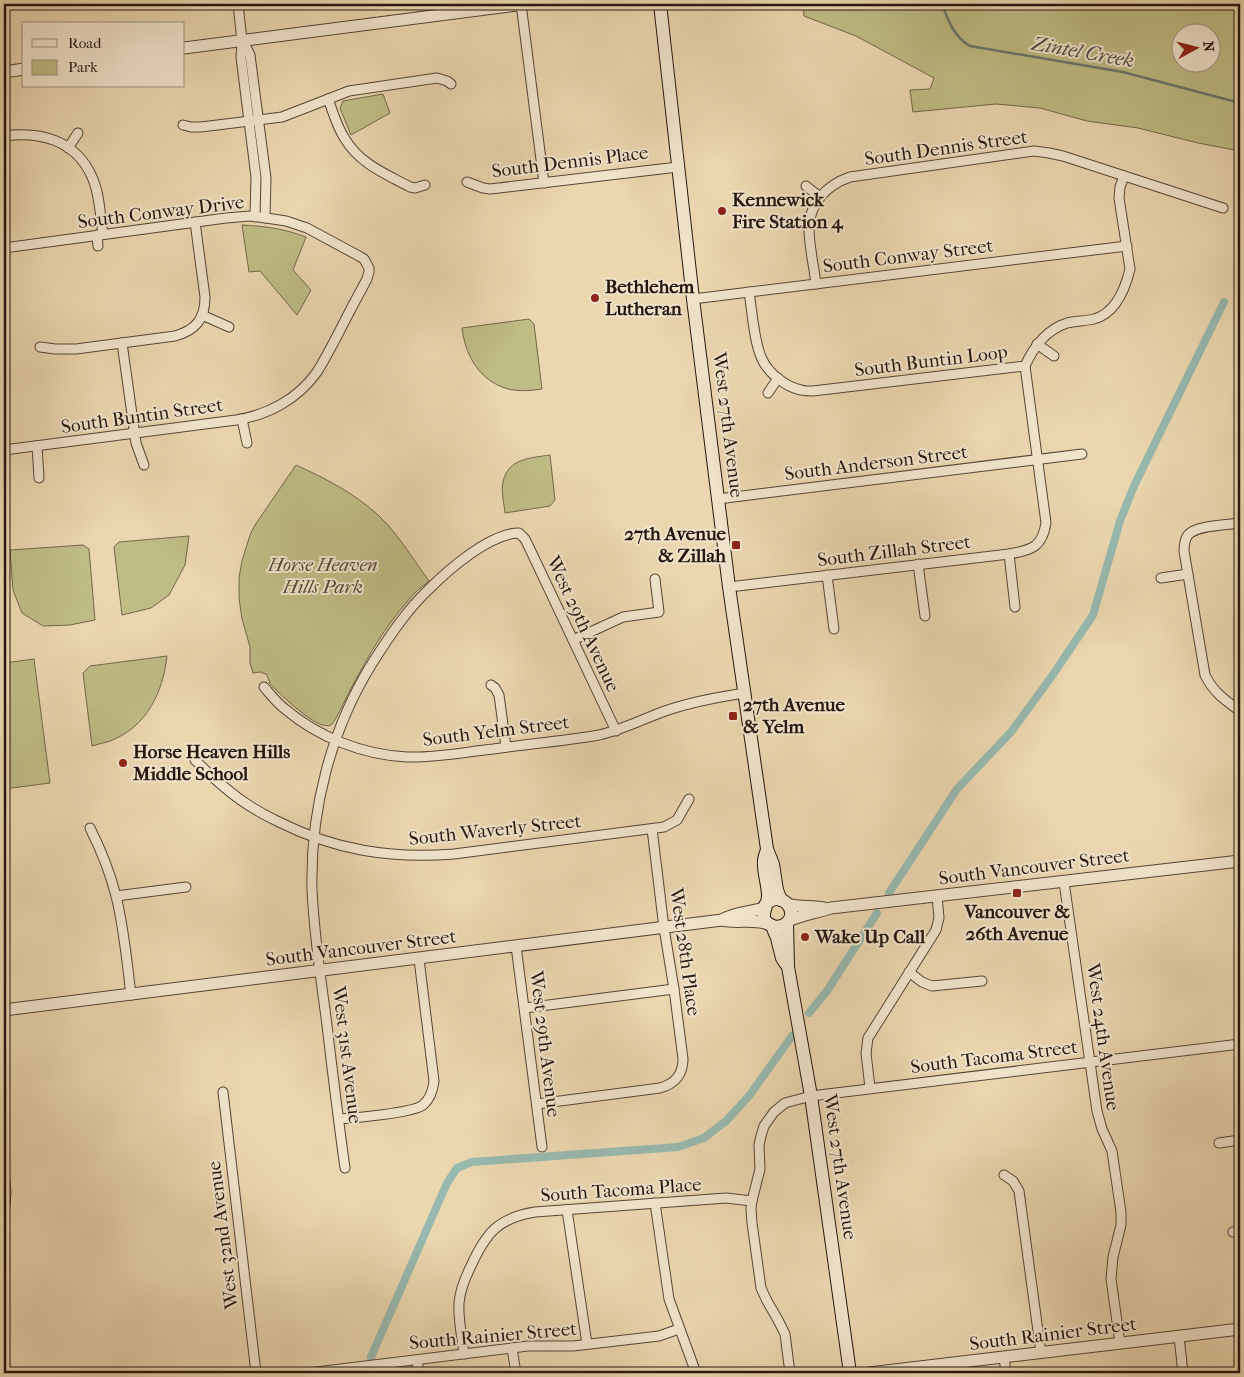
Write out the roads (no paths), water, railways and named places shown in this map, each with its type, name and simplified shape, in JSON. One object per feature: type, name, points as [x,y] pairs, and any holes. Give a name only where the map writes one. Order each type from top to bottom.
[{"type":"main road","name":"West 27th Avenue","points":[[660,4],[693,299],[729,587],[767,849],[773,864],[777,890],[791,912],[788,922],[788,967],[811,1096],[850,1373]]},
{"type":"main road","name":"West 27th Avenue","points":[[767,849],[764,862],[768,896],[763,916],[777,938],[782,958],[788,967]]},
{"type":"main road","points":[[765,907],[774,899],[784,902]]},
{"type":"main road","points":[[770,925],[782,926],[788,922]]},
{"type":"street","points":[[238,4],[242,40],[241,57],[266,178],[265,218]]},
{"type":"street","points":[[521,4],[544,183]]},
{"type":"street","points":[[185,48],[450,9],[525,4]]},
{"type":"street","points":[[4,72],[22,70]]},
{"type":"street","points":[[183,125],[201,127],[282,117],[361,88],[437,78],[451,84]]},
{"type":"street","points":[[328,99],[344,138],[358,156],[378,170],[410,187],[415,188],[425,185]]},
{"type":"street","points":[[254,121],[255,217]]},
{"type":"street","points":[[68,148],[78,133]]},
{"type":"street","points":[[4,136],[23,134],[38,135],[52,139],[68,148],[82,162],[92,176],[98,198],[100,235],[98,246]]},
{"type":"street","name":"South Dennis Street","points":[[816,284],[809,229],[810,218],[820,197],[830,186],[850,177],[1034,151],[1049,152],[1223,208]]},
{"type":"street","name":"South Dennis Place","points":[[467,182],[490,189],[678,167]]},
{"type":"street","name":"South Buntin Loop","points":[[749,292],[758,347],[762,359],[778,378],[800,390],[813,391],[1025,366],[1037,344],[1049,332],[1068,323],[1094,319],[1105,315],[1119,300],[1130,269],[1119,198],[1124,176]]},
{"type":"street","points":[[806,186],[820,197]]},
{"type":"street","name":"South Conway Drive","points":[[4,248],[195,222],[255,217],[296,224],[318,233],[359,256],[369,268],[367,280],[316,372],[300,391],[281,404]]},
{"type":"street","points":[[40,347],[76,349],[175,336],[193,329],[205,307],[195,222]]},
{"type":"street","name":"South Conway Street","points":[[693,299],[1127,246]]},
{"type":"street","points":[[202,315],[229,327]]},
{"type":"street","points":[[122,343],[134,433],[144,465]]},
{"type":"street","points":[[1037,344],[1054,356]]},
{"type":"street","points":[[1025,366],[1037,459]]},
{"type":"street","points":[[768,393],[778,378]]},
{"type":"street","name":"South Buntin Street","points":[[4,450],[242,419],[268,411],[281,404]]},
{"type":"street","points":[[242,419],[247,443]]},
{"type":"street","points":[[37,446],[39,478]]},
{"type":"street","name":"South Anderson Street","points":[[718,500],[1082,454]]},
{"type":"street","name":"South Zillah Street","points":[[729,587],[1030,550],[1036,547],[1044,533],[1046,524],[1037,459]]},
{"type":"street","points":[[1240,523],[1193,530],[1187,536],[1184,543],[1205,676],[1215,691],[1240,711]]},
{"type":"street","name":"West 29th Avenue","points":[[336,740],[346,712],[365,674],[411,608],[436,582],[473,552],[511,533],[519,533],[525,539],[616,731]]},
{"type":"street","points":[[1009,554],[1015,607]]},
{"type":"street","points":[[918,564],[925,616]]},
{"type":"street","points":[[1161,578],[1188,574]]},
{"type":"street","points":[[827,575],[834,629]]},
{"type":"street","points":[[573,640],[623,617],[659,612],[655,579]]},
{"type":"street","points":[[492,685],[500,695],[506,747]]},
{"type":"street","name":"South Yelm Street","points":[[264,687],[283,708],[308,726],[336,740],[372,752],[408,757],[442,755],[593,736],[616,731],[679,706],[745,693]]},
{"type":"street","name":"West 31st Avenue","points":[[336,740],[322,787],[314,838],[312,888],[320,971],[345,1168]]},
{"type":"street","name":"South Waverly Street","points":[[195,760],[224,787],[260,812],[296,831],[314,838],[363,851],[399,856],[454,854],[664,827],[677,820],[688,799]]},
{"type":"street","points":[[90,828],[100,848],[116,896],[131,994]]},
{"type":"street","name":"West 28th Place","points":[[536,1104],[660,1088],[670,1084],[678,1077],[683,1066],[652,829]]},
{"type":"street","name":"South Vancouver Street","points":[[784,902],[802,907],[831,908],[1240,861]]},
{"type":"street","name":"West 24th Avenue","points":[[1064,882],[1096,1111],[1112,1150],[1121,1212],[1120,1230],[1111,1268],[1120,1343]]},
{"type":"street","points":[[116,896],[186,887]]},
{"type":"street","points":[[870,1088],[866,1052],[868,1038],[936,930],[939,918],[937,896]]},
{"type":"street","name":"South Vancouver Street","points":[[722,920],[731,914],[754,911],[765,907]]},
{"type":"street","name":"South Vancouver Street","points":[[788,922],[800,915],[813,914],[831,908]]},
{"type":"street","name":"South Vancouver Street","points":[[4,1010],[722,920],[732,923],[757,920],[770,925]]},
{"type":"street","name":"West 29th Avenue","points":[[516,946],[542,1147]]},
{"type":"street","points":[[339,1120],[411,1110],[423,1106],[431,1095],[434,1081],[419,959]]},
{"type":"street","points":[[909,972],[922,982],[932,986],[982,981]]},
{"type":"street","points":[[525,1008],[674,989]]},
{"type":"street","name":"South Tacoma Street","points":[[811,1096],[1240,1044]]},
{"type":"street","name":"West 32nd Avenue","points":[[223,1092],[256,1373]]},
{"type":"street","points":[[790,1373],[785,1334],[761,1288],[751,1209],[760,1169],[759,1145],[764,1126],[774,1112],[785,1103],[811,1096]]},
{"type":"street","points":[[1219,1143],[1240,1140]]},
{"type":"street","points":[[4,1174],[6,1192],[4,1216]]},
{"type":"street","points":[[1004,1175],[1013,1182],[1019,1191],[1041,1353]]},
{"type":"street","name":"South Tacoma Place","points":[[464,1354],[459,1303],[464,1282],[476,1254],[486,1237],[501,1224],[513,1217],[535,1212],[726,1198],[752,1201]]},
{"type":"street","points":[[655,1203],[669,1299],[696,1373]]},
{"type":"street","points":[[567,1210],[586,1344]]},
{"type":"street","name":"South Rainier Street","points":[[310,1373],[512,1348],[541,1345],[564,1346],[659,1336],[679,1329]]},
{"type":"street","name":"South Rainier Street","points":[[869,1373],[1240,1329]]},
{"type":"street","points":[[1179,1336],[1183,1373]]},
{"type":"street","points":[[512,1348],[516,1373]]},
{"type":"street","points":[[1004,1357],[1006,1373]]},
{"type":"street","points":[[417,1360],[419,1373]]},
{"type":"waterway","name":"Zintel Creek","points":[[942,4],[949,22],[956,33],[970,46],[1123,72],[1240,103]]},
{"type":"waterway","points":[[889,893],[957,789],[1011,732],[1093,615],[1120,521],[1134,486],[1224,302]]},
{"type":"waterway","points":[[809,1013],[827,991],[877,913]]},
{"type":"waterway","points":[[371,1357],[447,1183],[457,1168],[472,1162],[678,1147],[704,1138],[726,1121],[749,1096],[792,1036]]},
{"type":"place","name":"Kennewick Fire Station 4","points":[[722,211]]},
{"type":"place","name":"Bethlehem Lutheran","points":[[595,298]]},
{"type":"place","name":"27th Avenue & Zillah","points":[[736,545]]},
{"type":"place","name":"27th Avenue & Yelm","points":[[733,716]]},
{"type":"place","name":"Horse Heaven Hills Middle School","points":[[123,763]]},
{"type":"place","name":"Vancouver & 26th Avenue","points":[[1017,893]]},
{"type":"place","name":"Wake Up Call","points":[[805,937]]},
{"type":"park label","name":"Horse Heaven Hills Park","points":[[323,576]]}]
